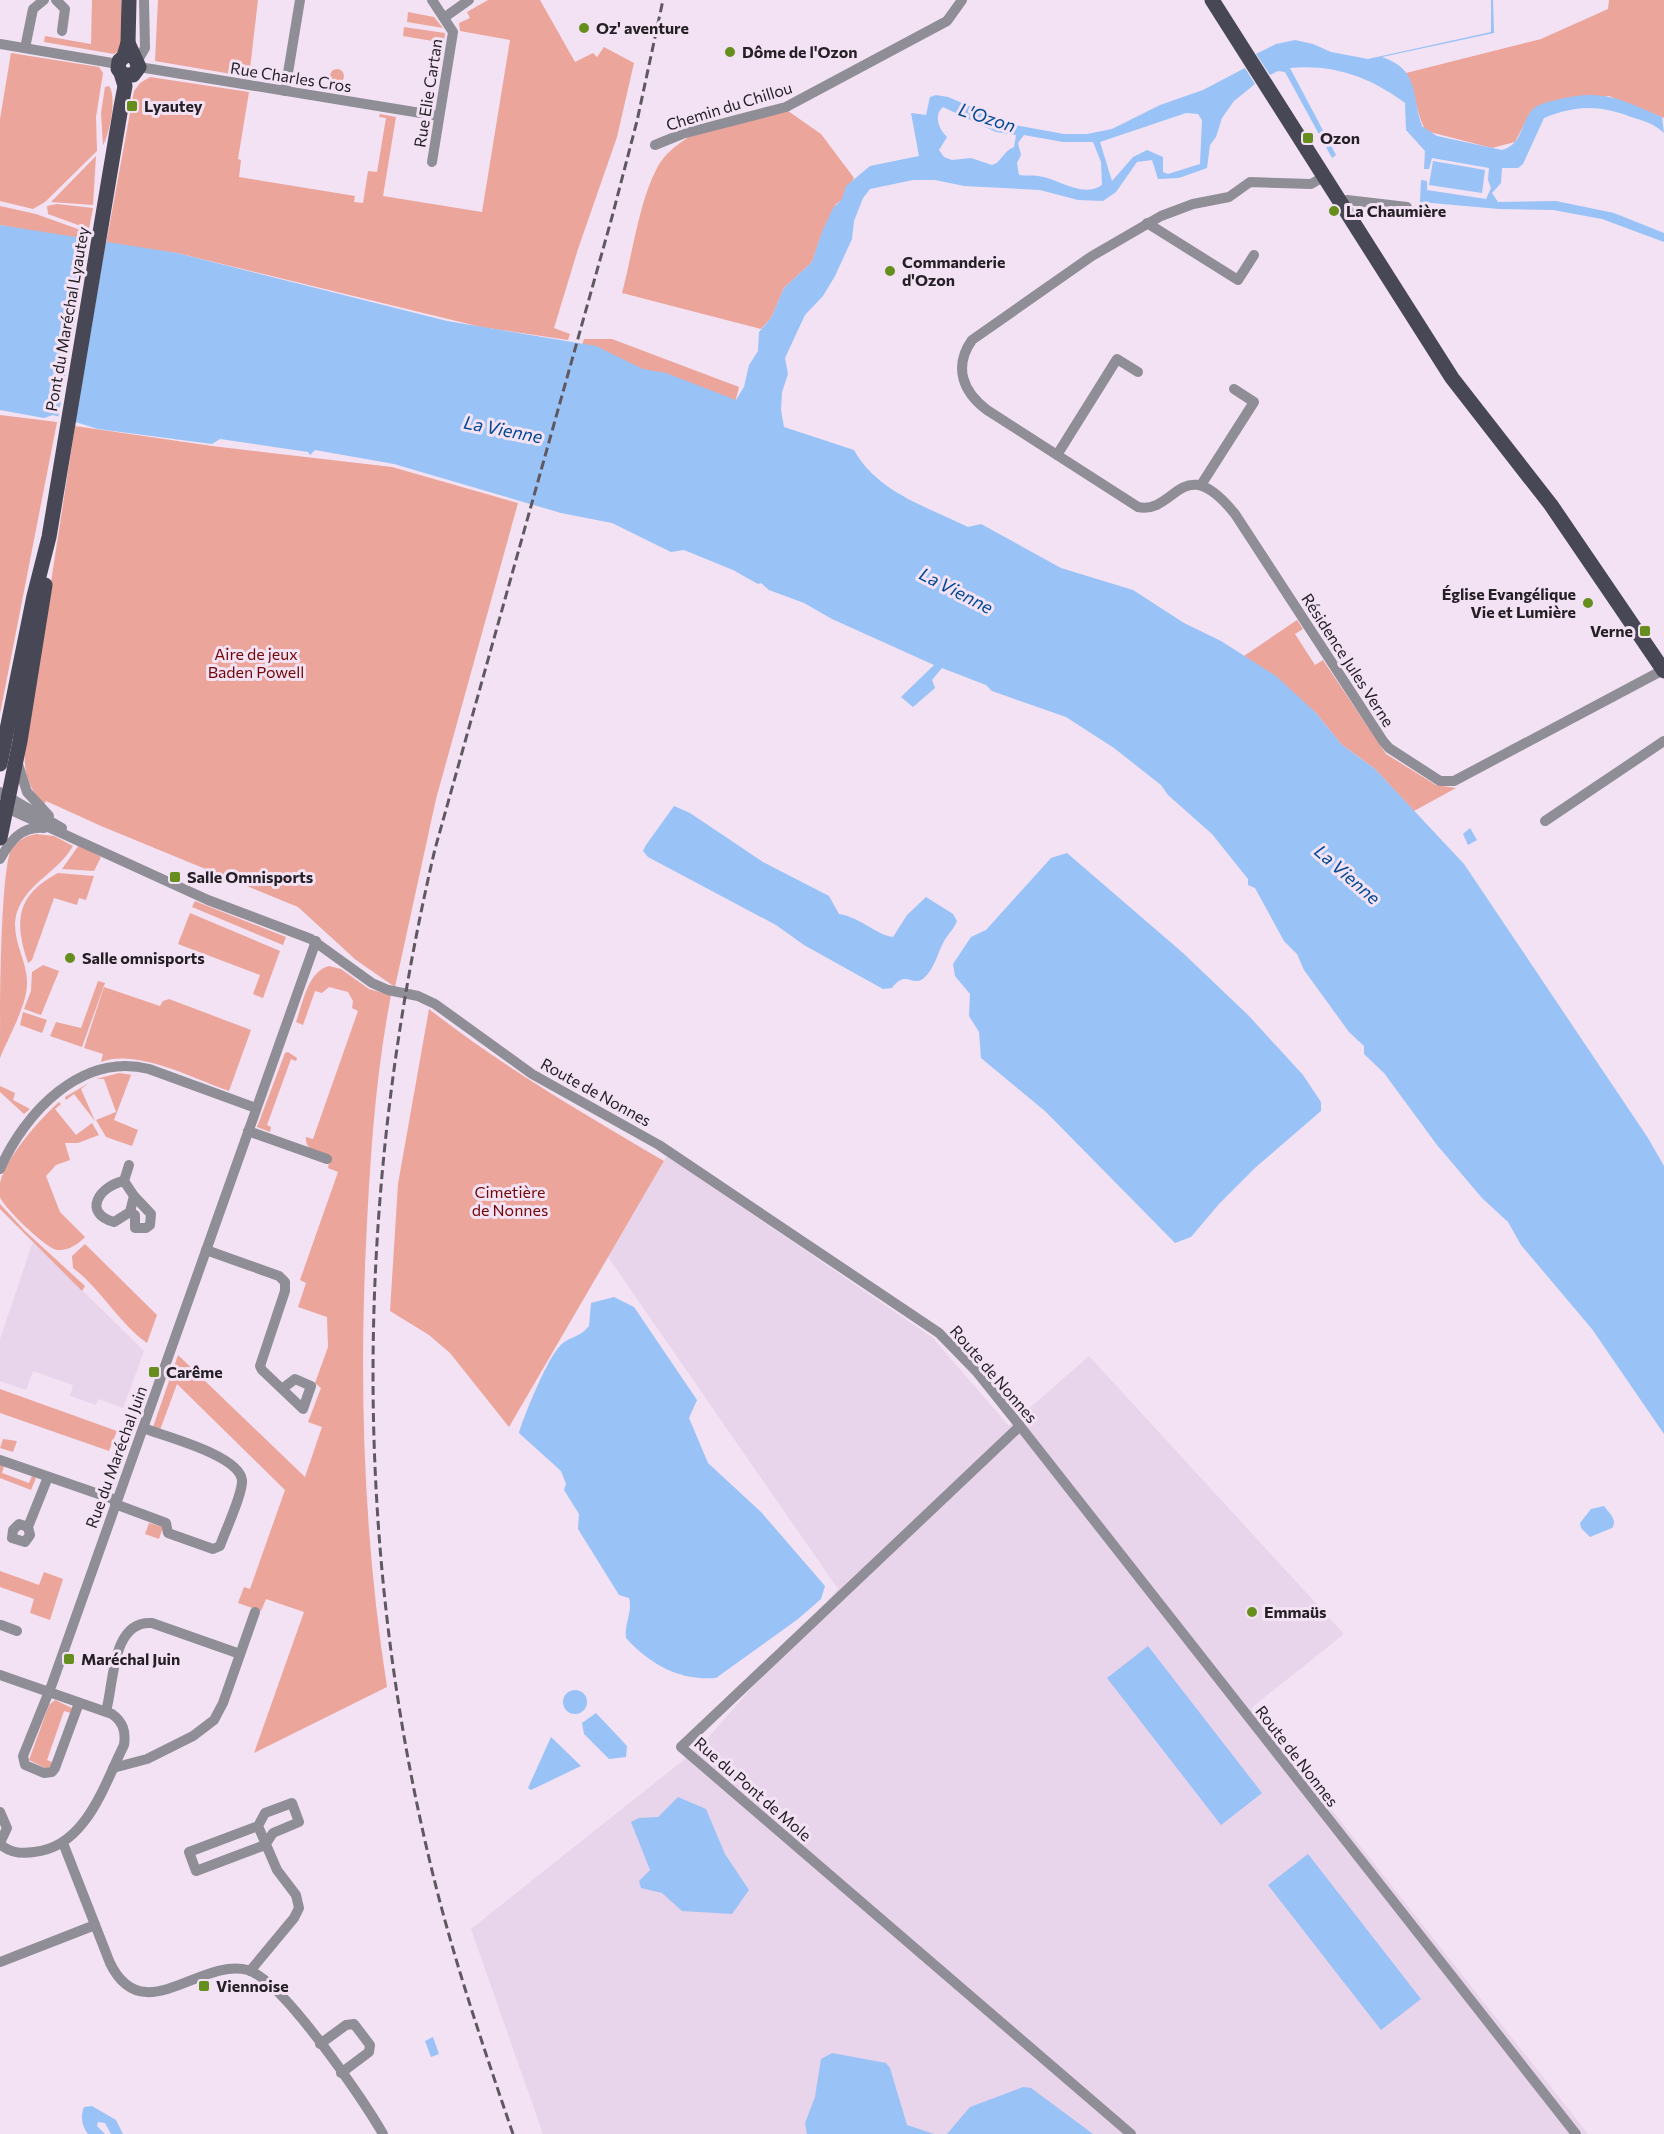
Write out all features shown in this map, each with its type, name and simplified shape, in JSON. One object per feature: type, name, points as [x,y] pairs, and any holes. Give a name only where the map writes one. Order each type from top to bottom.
[{"type":"main road","name":"Pont du Maréchal Lyautey","points":[[49,537],[129,64],[129,0]]},
{"type":"main road","points":[[1212,0],[1452,378],[1551,505],[1664,670]]},
{"type":"main road","points":[[0,764],[49,537]]},
{"type":"main road","points":[[0,838],[4,801],[17,756],[41,617],[49,537]]},
{"type":"street","points":[[25,48],[33,9],[44,0]]},
{"type":"street","points":[[56,0],[65,9],[62,31]]},
{"type":"street","points":[[129,64],[145,48],[144,0]]},
{"type":"street","points":[[285,91],[300,0]]},
{"type":"street","name":"Rue Elie Cartan","points":[[432,0],[453,32],[432,162]]},
{"type":"street","points":[[445,17],[469,0]]},
{"type":"street","name":"Chemin du Chillou","points":[[655,145],[682,134],[786,107],[947,21],[962,0]]},
{"type":"street","name":"Rue Charles Cros","points":[[0,44],[439,116]]},
{"type":"street","points":[[1234,389],[1254,402],[1201,485],[1190,485],[1178,489],[1146,508],[1138,507],[987,410],[969,394],[962,377],[966,348],[972,340],[1092,256],[1147,224],[1193,204],[1229,197],[1250,182],[1311,184],[1325,176]]},
{"type":"street","points":[[1342,203],[1347,200],[1407,207]]},
{"type":"street","points":[[1147,224],[1238,280],[1254,255]]},
{"type":"street","points":[[1057,455],[1117,359],[1138,372]]},
{"type":"street","name":"Résidence Jules Verne","points":[[1201,485],[1219,496],[1235,514],[1383,741],[1389,748],[1440,781],[1454,781],[1664,670]]},
{"type":"street","points":[[0,737],[10,716]]},
{"type":"street","points":[[1545,821],[1664,741]]},
{"type":"street","name":"Route de Nonnes","points":[[17,756],[20,774],[27,792],[60,827],[79,841]]},
{"type":"street","name":"Route de Nonnes","points":[[4,801],[60,827]]},
{"type":"street","name":"Route de Nonnes","points":[[4,801],[47,828],[208,900],[316,941],[372,983],[388,990],[418,996],[435,1004],[532,1074],[659,1144],[920,1318],[953,1346],[1020,1426],[1576,2134]]},
{"type":"street","points":[[0,859],[10,842],[22,832],[37,827],[47,828]]},
{"type":"street","name":"Rue du Maréchal Juin","points":[[79,1703],[52,1772],[44,1773],[25,1765],[22,1760],[49,1692],[316,941]]},
{"type":"street","points":[[0,1169],[20,1131],[48,1101],[80,1079],[115,1066],[132,1065],[149,1070],[256,1108]]},
{"type":"street","points":[[248,1131],[327,1159]]},
{"type":"street","points":[[124,1181],[129,1165]]},
{"type":"street","points":[[124,1181],[151,1214],[150,1225],[146,1228],[135,1228],[105,1220],[99,1210],[97,1198],[104,1189],[124,1181]]},
{"type":"street","points":[[134,1196],[135,1228]]},
{"type":"street","points":[[114,1222],[147,1208]]},
{"type":"street","points":[[206,1250],[279,1276],[285,1282],[285,1291],[260,1366],[282,1389]]},
{"type":"street","name":"Rue du Pont de Mole","points":[[1020,1426],[681,1747],[1131,2134]]},
{"type":"street","points":[[0,1460],[116,1502],[166,1523],[168,1533],[213,1549],[220,1546],[242,1484],[240,1473],[227,1459],[142,1428]]},
{"type":"street","points":[[28,1527],[48,1477]]},
{"type":"street","points":[[113,1768],[147,1759],[208,1726],[223,1703],[255,1612]]},
{"type":"street","points":[[106,1711],[110,1679],[124,1640],[132,1628],[138,1624],[152,1623],[240,1654]]},
{"type":"street","points":[[0,1626],[17,1631]]},
{"type":"street","points":[[0,1675],[106,1711],[121,1723],[126,1736],[113,1768],[82,1826],[63,1843],[33,1853],[13,1852],[0,1843],[7,1828],[0,1812]]},
{"type":"street","points":[[292,1803],[300,1822],[273,1833],[265,1845],[196,1871],[189,1852],[258,1826],[265,1814],[292,1803]]},
{"type":"street","points":[[250,1971],[294,1918],[299,1908],[296,1895],[277,1870],[258,1826]]},
{"type":"street","points":[[63,1843],[114,1972],[120,1980],[136,1990],[159,1992],[217,1971],[240,1969],[250,1971],[283,1996],[320,2043],[383,2134]]},
{"type":"street","points":[[0,1962],[95,1925]]},
{"type":"street","points":[[320,2043],[346,2025],[354,2024],[370,2045],[369,2052],[341,2073]]},
{"type":"shaded area","points":[[667,1156],[933,1338],[1009,1426],[1089,1356],[1344,1634],[1251,1708],[1588,2134],[543,2134],[471,1929],[700,1747],[838,1589],[608,1257]]},
{"type":"shaded area","points":[[33,1242],[144,1351],[123,1408],[98,1399],[96,1405],[70,1396],[73,1385],[33,1371],[26,1390],[0,1381],[0,1339]]},
{"type":"green space","points":[[92,0],[121,0],[123,48],[114,54],[44,42],[45,36],[91,44]]},
{"type":"green space","points":[[158,0],[258,0],[249,77],[155,61]]},
{"type":"green space","points":[[488,0],[540,0],[575,62],[593,53],[597,57],[604,47],[634,63],[617,137],[578,249],[554,328],[570,334],[568,340],[481,327],[177,253],[106,244],[134,91],[140,83],[150,77],[249,92],[238,159],[241,160],[239,177],[355,196],[354,202],[363,203],[368,171],[377,172],[386,118],[379,117],[380,114],[396,117],[383,196],[482,212],[510,40],[460,31],[459,23],[470,18],[467,12]]},
{"type":"green space","points":[[1609,0],[1664,0],[1664,118],[1609,96],[1530,113],[1515,142],[1492,148],[1426,131],[1406,73],[1541,39],[1608,9]]},
{"type":"green space","points":[[408,12],[434,17],[443,28],[407,22]]},
{"type":"green space","points":[[404,27],[445,33],[444,43],[403,36]]},
{"type":"green space","points":[[11,53],[99,67],[103,73],[96,117],[97,151],[45,202],[33,209],[0,201],[0,119]]},
{"type":"green space","points":[[337,69],[342,71],[344,76],[342,81],[337,83],[332,81],[330,76],[332,71]]},
{"type":"green space","points":[[109,86],[112,115],[103,145],[101,113],[105,87]]},
{"type":"green space","points":[[788,111],[821,134],[854,178],[843,199],[836,204],[822,233],[812,262],[784,288],[771,318],[761,329],[622,293],[645,198],[656,170],[666,155],[689,137]]},
{"type":"green space","points":[[96,156],[93,205],[51,202]]},
{"type":"green space","points":[[57,204],[93,208],[89,229],[48,214],[47,206]]},
{"type":"green space","points":[[0,206],[36,214],[89,233],[87,241],[0,225]]},
{"type":"green space","points":[[584,339],[612,339],[739,387],[735,403],[661,372],[645,372],[582,345]]},
{"type":"green space","points":[[0,415],[57,422],[0,714]]},
{"type":"green space","name":"Aire de jeux Baden Powell","points":[[75,426],[212,446],[392,467],[518,503],[436,799],[395,987],[356,960],[298,907],[46,801],[44,805],[28,781],[25,751]]},
{"type":"green space","points":[[1297,620],[1303,629],[1295,634],[1315,665],[1323,660],[1386,754],[1436,785],[1456,788],[1414,811],[1375,769],[1341,744],[1316,713],[1244,656]]},
{"type":"green space","points":[[36,834],[54,836],[73,846],[59,864],[28,893],[17,912],[15,931],[25,966],[27,984],[21,1011],[0,1058],[1,951],[7,869],[10,852],[15,845]]},
{"type":"green space","points":[[79,845],[101,857],[94,871],[62,869]]},
{"type":"green space","points":[[58,873],[94,876],[86,900],[79,898],[77,905],[54,898],[32,960],[28,963],[21,934],[22,910],[34,890]]},
{"type":"green space","points":[[195,901],[286,937],[283,945],[192,907]]},
{"type":"green space","points":[[190,913],[280,951],[263,998],[253,994],[260,975],[178,944]]},
{"type":"green space","points":[[43,965],[59,971],[41,1015],[24,1009],[31,991],[32,972]]},
{"type":"green space","points":[[329,966],[341,969],[369,989],[391,995],[377,1088],[371,1150],[363,1355],[368,1521],[387,1687],[254,1753],[304,1612],[266,1599],[261,1611],[238,1603],[244,1587],[250,1589],[285,1490],[177,1384],[160,1430],[153,1427],[178,1355],[305,1477],[322,1427],[308,1422],[321,1388],[315,1383],[328,1347],[327,1317],[298,1307],[306,1283],[300,1280],[338,1172],[328,1168],[329,1163],[310,1149],[306,1137],[313,1139],[358,1011],[352,1008],[353,1001],[348,992],[329,987],[322,993],[315,991],[303,1025],[296,1022],[311,982],[322,969]]},
{"type":"green space","points":[[98,981],[105,983],[82,1047],[50,1036],[56,1022],[81,1028]]},
{"type":"green space","points":[[104,987],[160,1006],[163,1001],[169,999],[251,1030],[229,1091],[148,1062],[115,1059],[101,1062],[103,1054],[84,1048]]},
{"type":"green space","name":"Cimetière de Nonnes","points":[[429,1009],[515,1070],[664,1161],[509,1427],[450,1353],[429,1335],[390,1311],[398,1184]]},
{"type":"green space","points":[[23,1012],[47,1020],[42,1033],[20,1025]]},
{"type":"green space","points":[[288,1052],[297,1058],[296,1061],[291,1059],[267,1125],[271,1127],[270,1132],[257,1127],[285,1053]]},
{"type":"green space","points":[[119,1073],[140,1076],[131,1075],[114,1120],[138,1130],[132,1146],[106,1137],[96,1120],[116,1112],[104,1079],[96,1079]]},
{"type":"green space","points":[[89,1083],[81,1089],[95,1121],[74,1094],[66,1100],[65,1097]]},
{"type":"green space","points":[[0,1086],[15,1093],[13,1100],[30,1109],[24,1114],[0,1092]]},
{"type":"green space","points":[[59,1102],[61,1104],[55,1109],[76,1135],[92,1123],[99,1135],[78,1143],[65,1143],[70,1160],[56,1165],[46,1176],[60,1212],[85,1237],[65,1250],[52,1248],[35,1235],[0,1197],[3,1173],[16,1150]]},
{"type":"green space","points":[[0,1204],[25,1231],[85,1286],[82,1291],[0,1209]]},
{"type":"green space","points":[[85,1244],[157,1315],[147,1343],[73,1268],[72,1256]]},
{"type":"green space","points":[[0,1389],[117,1431],[109,1451],[0,1413]]},
{"type":"green space","points":[[3,1439],[17,1441],[13,1452],[0,1448]]},
{"type":"green space","points":[[0,1464],[4,1466],[2,1473],[29,1483],[32,1476],[36,1478],[31,1490],[0,1478]]},
{"type":"green space","points":[[149,1523],[163,1527],[159,1539],[145,1534]]},
{"type":"green space","points":[[0,1571],[39,1585],[44,1572],[63,1579],[50,1620],[30,1613],[34,1599],[0,1587]]},
{"type":"green space","points":[[55,1700],[72,1708],[71,1713],[64,1711],[47,1760],[54,1763],[47,1769],[29,1760],[49,1705]]},
{"type":"water","points":[[1491,0],[1493,0],[1494,33],[1382,57],[1394,62],[1408,76],[1422,126],[1437,136],[1502,150],[1518,139],[1527,116],[1533,109],[1539,105],[1572,97],[1599,95],[1610,97],[1662,117],[1664,133],[1644,121],[1609,110],[1578,109],[1544,118],[1523,164],[1518,168],[1502,168],[1501,183],[1492,193],[1498,202],[1556,201],[1614,213],[1664,233],[1664,242],[1602,219],[1553,210],[1499,209],[1420,202],[1421,180],[1427,181],[1427,190],[1486,199],[1491,188],[1488,180],[1489,168],[1432,158],[1429,169],[1424,169],[1425,151],[1406,130],[1405,103],[1365,79],[1351,74],[1322,68],[1290,68],[1336,155],[1332,158],[1285,72],[1278,71],[1270,75],[1256,54],[1276,44],[1295,40],[1313,44],[1331,52],[1368,59],[1491,32]]},
{"type":"water","points":[[1245,68],[1255,84],[1234,101],[1222,118],[1216,137],[1210,145],[1207,168],[1179,178],[1158,179],[1152,160],[1137,162],[1116,192],[1103,201],[1078,200],[1040,190],[964,186],[935,180],[913,180],[870,189],[863,198],[854,221],[852,239],[835,276],[823,296],[805,315],[785,358],[788,374],[782,392],[781,410],[784,427],[854,450],[864,465],[889,488],[920,505],[968,527],[981,524],[1061,568],[1133,590],[1184,623],[1221,641],[1276,676],[1316,713],[1341,744],[1375,769],[1464,864],[1648,1138],[1664,1166],[1664,1434],[1592,1329],[1521,1245],[1508,1222],[1482,1198],[1437,1145],[1384,1073],[1364,1054],[1364,1046],[1349,1032],[1304,970],[1297,954],[1284,941],[1255,888],[1248,885],[1248,879],[1212,834],[1168,795],[1161,785],[1114,748],[1066,717],[992,691],[986,685],[942,668],[932,680],[935,688],[913,707],[901,697],[934,665],[832,619],[804,603],[769,590],[761,583],[758,584],[733,570],[684,550],[671,552],[612,523],[561,513],[394,464],[315,450],[310,455],[308,452],[220,439],[212,444],[98,429],[53,415],[44,418],[0,410],[0,225],[177,253],[447,321],[596,346],[643,369],[666,373],[736,400],[744,387],[749,365],[758,351],[759,332],[771,318],[784,288],[812,262],[822,232],[833,208],[842,199],[846,186],[870,166],[919,156],[911,113],[926,115],[930,97],[936,95],[948,97],[1014,125],[1064,134],[1087,134],[1112,129],[1160,105],[1203,90]],"holes":[[[943,107],[996,132],[1016,135],[1014,147],[992,165],[971,158],[952,160],[944,157],[939,150],[947,137],[940,127],[938,118]],[[1186,113],[1198,114],[1202,120],[1200,164],[1168,174],[1163,172],[1163,157],[1147,150],[1133,157],[1112,181],[1100,142]],[[1024,135],[1063,142],[1093,142],[1101,162],[1102,185],[1086,190],[1046,178],[1019,175],[1017,163],[1021,155],[1018,143]]]},
{"type":"water","points":[[1433,161],[1485,170],[1482,193],[1429,185]]},
{"type":"water","points":[[674,806],[690,813],[763,862],[829,896],[839,914],[887,936],[893,937],[907,915],[926,897],[953,914],[957,921],[944,941],[931,970],[924,978],[920,981],[901,980],[892,988],[883,989],[804,945],[776,925],[648,857],[643,851],[646,845]]},
{"type":"water","points":[[1470,828],[1477,840],[1468,845],[1463,834]]},
{"type":"water","points":[[1067,853],[1183,953],[1249,1016],[1303,1075],[1321,1102],[1321,1111],[1256,1167],[1219,1204],[1191,1237],[1175,1243],[1046,1112],[981,1058],[979,1032],[969,1016],[970,994],[955,976],[953,964],[971,937],[986,930],[1051,858]]},
{"type":"water","points":[[614,1297],[634,1307],[697,1400],[689,1418],[708,1463],[761,1512],[825,1586],[821,1599],[798,1619],[716,1678],[690,1677],[666,1669],[645,1656],[626,1638],[629,1598],[619,1595],[578,1529],[579,1514],[564,1490],[566,1484],[561,1471],[519,1433],[550,1360],[565,1341],[582,1333],[589,1326],[591,1303]]},
{"type":"water","points":[[1604,1506],[1612,1517],[1614,1525],[1590,1537],[1581,1528],[1580,1523],[1591,1509]]},
{"type":"water","points":[[1148,1646],[1262,1793],[1221,1825],[1107,1678]]},
{"type":"water","points":[[575,1690],[583,1694],[587,1702],[583,1710],[575,1714],[567,1710],[563,1702],[567,1694]]},
{"type":"water","points":[[596,1713],[627,1746],[626,1757],[609,1759],[584,1734],[582,1723]]},
{"type":"water","points":[[551,1737],[581,1766],[531,1790],[528,1788]]},
{"type":"water","points":[[678,1797],[706,1809],[725,1854],[749,1890],[732,1914],[682,1911],[662,1893],[641,1888],[639,1881],[650,1870],[631,1822],[639,1818],[658,1817]]},
{"type":"water","points":[[1308,1854],[1421,1999],[1381,2030],[1268,1885]]},
{"type":"water","points":[[433,2037],[439,2054],[431,2057],[425,2041]]},
{"type":"water","points":[[832,2053],[886,2063],[890,2068],[907,2125],[934,2134],[807,2134],[805,2123],[815,2097],[821,2059]]},
{"type":"water","points":[[1023,2087],[1031,2088],[1093,2134],[947,2134],[970,2107]]},
{"type":"water","points":[[92,2106],[116,2120],[123,2134],[111,2134],[105,2123],[98,2122],[97,2126],[105,2134],[88,2134],[83,2125],[82,2114],[84,2107]]},
{"type":"pier","points":[[88,238],[106,241],[75,423],[58,419]]},
{"type":"railway","points":[[513,2134],[447,1928],[429,1858],[403,1733],[386,1607],[376,1480],[373,1353],[378,1226],[390,1100],[409,974],[435,849],[612,217],[637,121],[663,0]]},
{"type":"place","name":"Oz' aventure","points":[[584,28]]},
{"type":"place","name":"Dôme de l'Ozon","points":[[730,52]]},
{"type":"place","name":"Lyautey","points":[[132,106]]},
{"type":"place","name":"Ozon","points":[[1308,138]]},
{"type":"place","name":"La Chaumière","points":[[1334,211]]},
{"type":"place","name":"Commanderie d'Ozon","points":[[890,271]]},
{"type":"place","name":"Église Evangélique Vie et Lumière","points":[[1588,603]]},
{"type":"place","name":"Verne","points":[[1645,631]]},
{"type":"place","name":"Salle Omnisports","points":[[175,877]]},
{"type":"place","name":"Salle omnisports","points":[[70,958]]},
{"type":"place","name":"Carême","points":[[154,1372]]},
{"type":"place","name":"Emmaüs","points":[[1252,1612]]},
{"type":"place","name":"Maréchal Juin","points":[[69,1659]]},
{"type":"place","name":"Viennoise","points":[[204,1986]]},
{"type":"water label","name":"L'Ozon","points":[[987,118]]},
{"type":"water label","name":"La Vienne","points":[[503,430]]},
{"type":"water label","name":"La Vienne","points":[[956,591]]},
{"type":"water label","name":"La Vienne","points":[[1347,875]]}]
